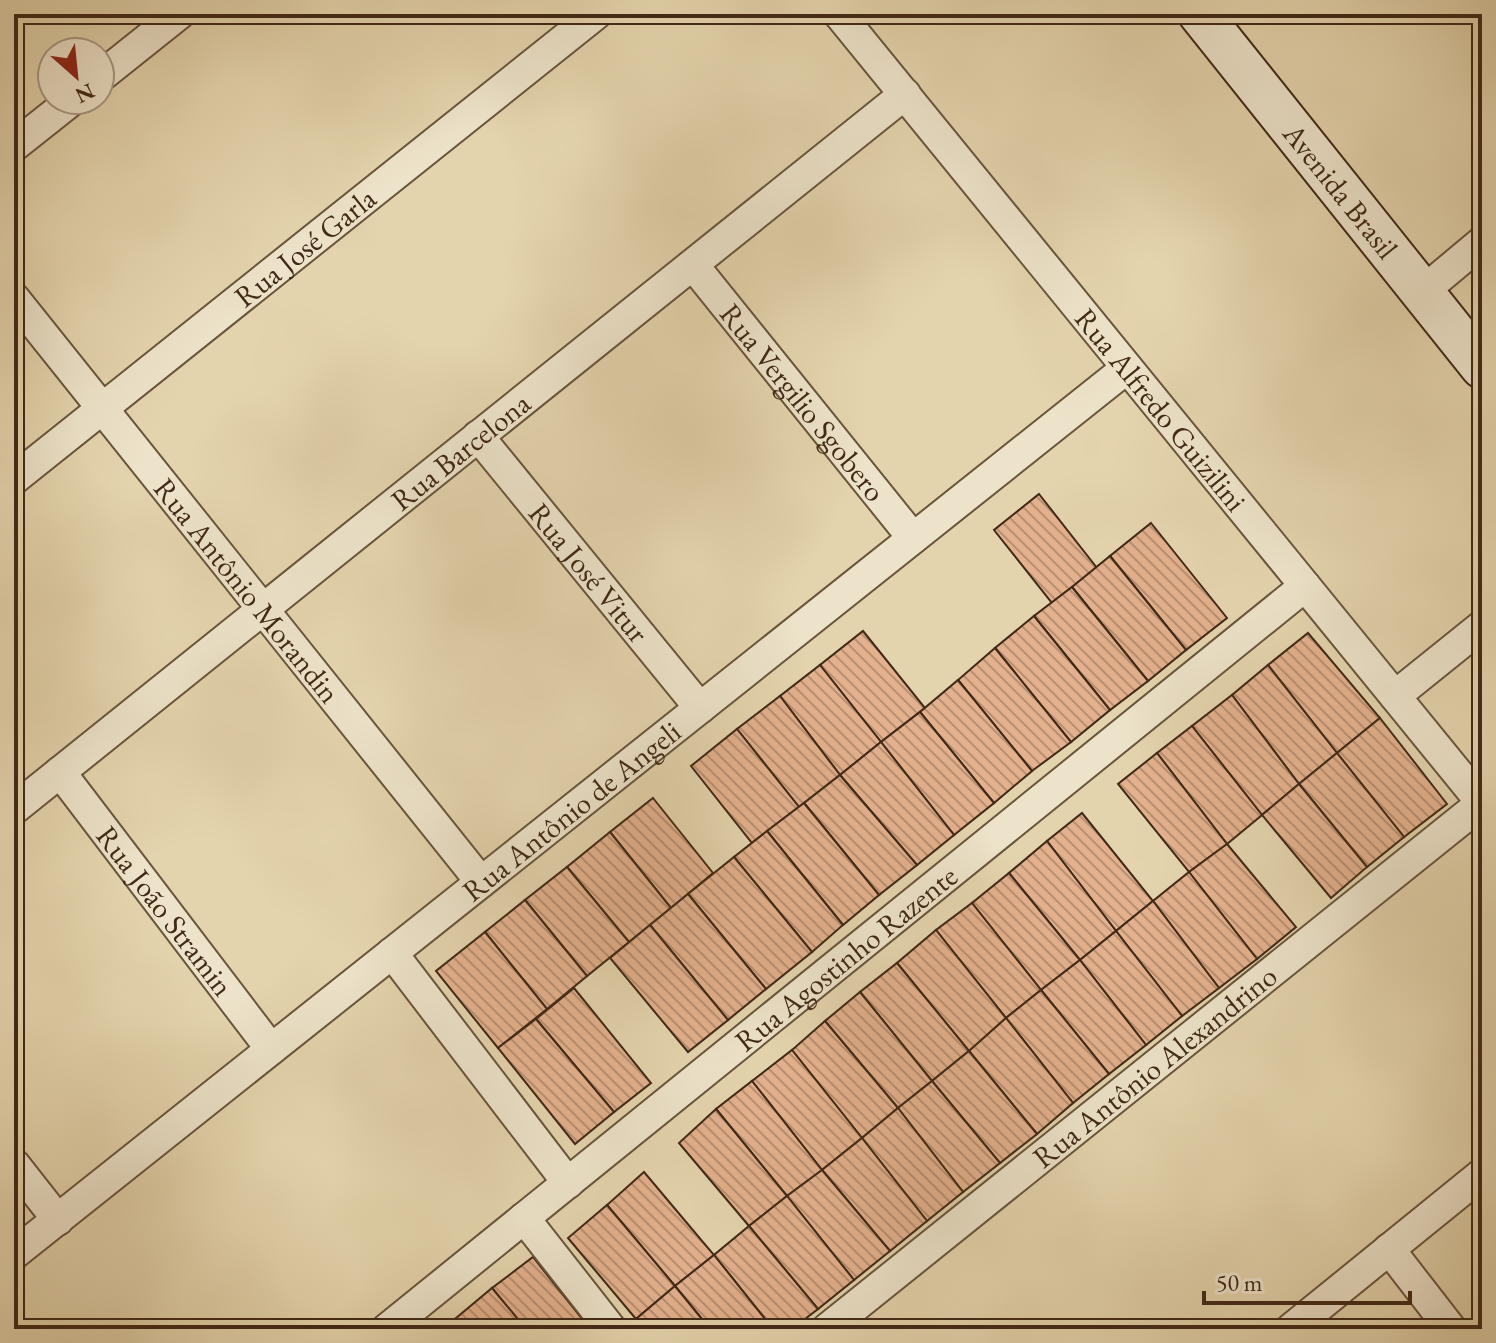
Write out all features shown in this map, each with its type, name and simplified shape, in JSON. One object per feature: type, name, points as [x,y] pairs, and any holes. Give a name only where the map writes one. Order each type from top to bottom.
[{"type":"main road","name":"Avenida Brasil","points":[[1200,14],[1482,367]]},
{"type":"street","points":[[116,57],[142,25],[179,14]]},
{"type":"street","name":"Rua José Garla","points":[[14,479],[596,14]]},
{"type":"street","name":"Rua Alfredo Guizilini","points":[[839,14],[1482,803]]},
{"type":"street","name":"Rua Barcelona","points":[[14,809],[905,94]]},
{"type":"street","points":[[14,146],[52,116]]},
{"type":"street","points":[[1421,293],[1482,242]]},
{"type":"street","name":"Rua Vergilio Sgobero","points":[[693,265],[913,538]]},
{"type":"street","name":"Rua Antônio Morandin","points":[[14,298],[481,882]]},
{"type":"street","name":"Rua Antônio de Angeli","points":[[14,1254],[1127,368]]},
{"type":"street","name":"Rua José Vitur","points":[[478,436],[700,708]]},
{"type":"street","name":"Rua Agostinho Razente","points":[[387,1329],[1305,586]]},
{"type":"street","points":[[1395,696],[1482,626]]},
{"type":"street","name":"Rua João Stramin","points":[[60,772],[271,1049]]},
{"type":"street","name":"Rua Antônio Alexandrino","points":[[827,1329],[1482,803]]},
{"type":"street","points":[[392,953],[568,1183]]},
{"type":"street","points":[[14,1164],[58,1220]]},
{"type":"street","points":[[1291,1329],[1482,1174]]},
{"type":"street","points":[[524,1218],[611,1329]]},
{"type":"street","points":[[1389,1249],[1451,1329]]},
{"type":"building","points":[[1039,494],[1097,568],[1052,603],[994,530]]},
{"type":"building","points":[[1151,523],[1227,618],[1186,650],[1110,556]]},
{"type":"building","points":[[1110,556],[1186,650],[1148,681],[1072,587]]},
{"type":"building","points":[[1072,587],[1148,681],[1110,710],[1034,616]]},
{"type":"building","points":[[1034,616],[1110,710],[1071,742],[995,648]]},
{"type":"building","points":[[863,631],[925,708],[881,742],[820,665]]},
{"type":"building","points":[[1308,633],[1380,718],[1337,753],[1268,665]]},
{"type":"building","points":[[995,648],[1071,742],[1032,771],[958,680]]},
{"type":"building","points":[[820,665],[881,742],[840,775],[780,696]]},
{"type":"building","points":[[1268,665],[1337,753],[1299,784],[1232,695]]},
{"type":"building","points":[[958,680],[1032,771],[994,803],[920,712]]},
{"type":"building","points":[[1232,695],[1299,784],[1262,815],[1192,726]]},
{"type":"building","points":[[780,696],[840,775],[799,807],[737,729]]},
{"type":"building","points":[[920,712],[994,803],[954,835],[881,742]]},
{"type":"building","points":[[1380,718],[1447,804],[1404,837],[1337,753]]},
{"type":"building","points":[[1192,726],[1262,815],[1227,844],[1157,753]]},
{"type":"building","points":[[737,729],[799,807],[752,843],[691,766]]},
{"type":"building","points":[[881,742],[954,835],[917,865],[840,775]]},
{"type":"building","points":[[1157,753],[1227,844],[1189,872],[1118,784]]},
{"type":"building","points":[[1337,753],[1404,837],[1367,867],[1299,784]]},
{"type":"building","points":[[840,775],[917,865],[879,895],[804,803]]},
{"type":"building","points":[[1299,784],[1367,867],[1331,898],[1262,815]]},
{"type":"building","points":[[653,798],[713,873],[671,908],[610,832]]},
{"type":"building","points":[[804,803],[879,895],[843,925],[767,831]]},
{"type":"building","points":[[1082,813],[1153,901],[1116,931],[1047,841]]},
{"type":"building","points":[[767,831],[843,925],[812,952],[734,857]]},
{"type":"building","points":[[610,832],[671,908],[629,942],[567,867]]},
{"type":"building","points":[[1047,841],[1116,931],[1080,960],[1009,873]]},
{"type":"building","points":[[1227,844],[1296,927],[1257,959],[1189,872]]},
{"type":"building","points":[[734,857],[812,952],[766,989],[688,894]]},
{"type":"building","points":[[567,867],[629,942],[587,976],[525,900]]},
{"type":"building","points":[[1189,872],[1257,959],[1219,988],[1153,901]]},
{"type":"building","points":[[1009,873],[1080,960],[1041,990],[972,903]]},
{"type":"building","points":[[688,894],[766,989],[728,1020],[650,925]]},
{"type":"building","points":[[525,900],[587,976],[547,1009],[485,932]]},
{"type":"building","points":[[1153,901],[1219,988],[1182,1016],[1116,931]]},
{"type":"building","points":[[972,903],[1041,990],[1006,1018],[936,930]]},
{"type":"building","points":[[650,925],[728,1020],[688,1052],[610,958]]},
{"type":"building","points":[[936,930],[1006,1018],[969,1051],[897,963]]},
{"type":"building","points":[[1116,931],[1182,1016],[1146,1045],[1080,960]]},
{"type":"building","points":[[485,932],[547,1009],[498,1048],[436,971]]},
{"type":"building","points":[[1080,960],[1146,1045],[1109,1074],[1041,990]]},
{"type":"building","points":[[897,963],[969,1051],[932,1081],[860,992]]},
{"type":"building","points":[[574,988],[651,1083],[614,1112],[536,1019]]},
{"type":"building","points":[[1041,990],[1109,1074],[1073,1103],[1006,1018]]},
{"type":"building","points":[[860,992],[932,1081],[898,1108],[825,1021]]},
{"type":"building","points":[[1006,1018],[1073,1103],[1037,1134],[969,1051]]},
{"type":"building","points":[[536,1019],[614,1112],[575,1144],[498,1048]]},
{"type":"building","points":[[825,1021],[898,1108],[862,1138],[792,1050]]},
{"type":"building","points":[[792,1050],[862,1138],[822,1170],[752,1081]]},
{"type":"building","points":[[969,1051],[1037,1134],[1000,1163],[932,1081]]},
{"type":"building","points":[[752,1081],[822,1170],[787,1196],[716,1109]]},
{"type":"building","points":[[932,1081],[1000,1163],[963,1192],[898,1108]]},
{"type":"building","points":[[898,1108],[963,1192],[927,1221],[862,1138]]},
{"type":"building","points":[[716,1109],[787,1196],[749,1226],[679,1143]]},
{"type":"building","points":[[862,1138],[927,1221],[890,1251],[822,1170]]},
{"type":"building","points":[[822,1170],[890,1251],[854,1280],[787,1196]]},
{"type":"building","points":[[644,1172],[714,1255],[675,1286],[607,1205]]},
{"type":"building","points":[[787,1196],[854,1280],[818,1309],[749,1226]]},
{"type":"building","points":[[607,1205],[675,1286],[636,1319],[568,1238]]},
{"type":"building","points":[[749,1226],[818,1309],[792,1329],[773,1329],[714,1255]]},
{"type":"building","points":[[714,1255],[773,1329],[710,1329],[675,1286]]},
{"type":"building","points":[[533,1257],[590,1329],[526,1329],[492,1288]]},
{"type":"building","points":[[675,1286],[710,1329],[644,1329],[636,1319]]},
{"type":"building","points":[[492,1288],[526,1329],[463,1329],[455,1319]]},
{"type":"building","points":[[455,1319],[463,1329],[442,1329]]}]
